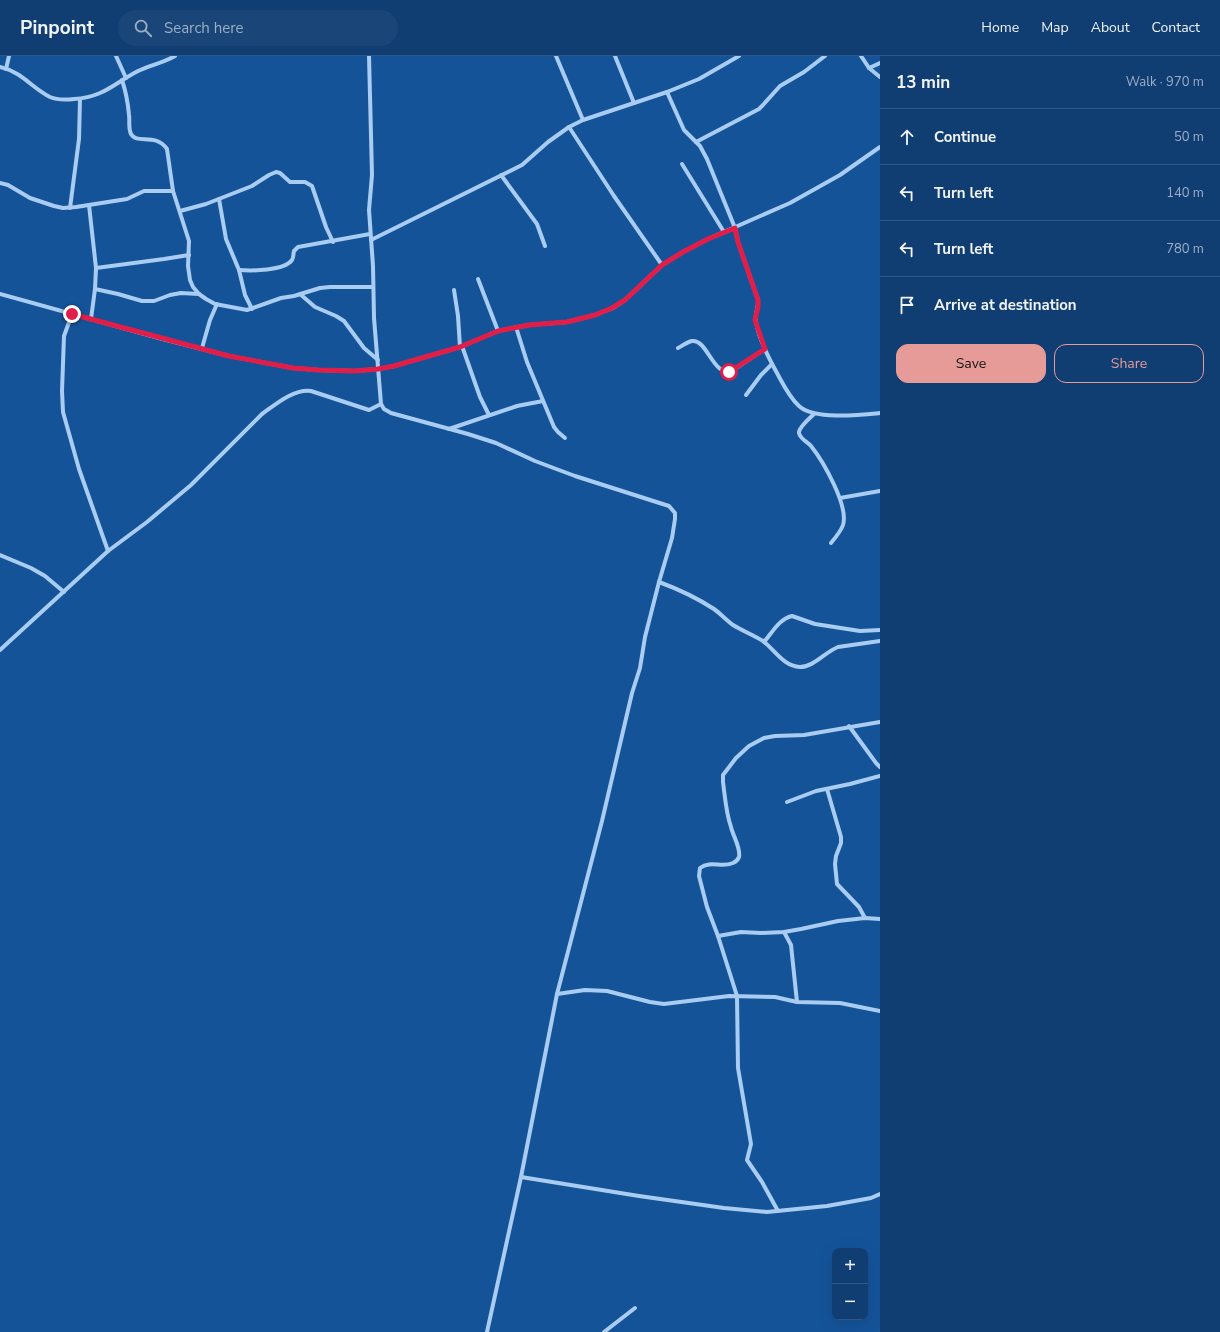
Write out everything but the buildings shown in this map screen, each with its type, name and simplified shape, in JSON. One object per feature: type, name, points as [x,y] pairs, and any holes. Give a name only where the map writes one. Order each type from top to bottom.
[{"type":"street","points":[[6,68],[9,56]]},
{"type":"street","points":[[116,56],[124,79],[130,132],[134,137],[143,140],[158,140],[163,144],[168,153],[173,191],[189,241],[190,280],[193,287],[199,294],[217,304],[240,309],[252,309],[281,298],[311,290],[330,287],[373,286]]},
{"type":"street","points":[[0,67],[6,68],[18,74],[50,97],[58,99],[80,99],[94,97],[103,93],[124,79],[175,56]]},
{"type":"street","points":[[369,56],[372,175],[369,210],[370,234],[378,369],[381,404],[384,409],[391,413],[496,443],[535,461],[575,476],[669,506],[675,513],[672,538],[659,582],[640,668],[630,700],[605,806],[557,994],[521,1177],[487,1332]]},
{"type":"street","points":[[556,56],[582,120]]},
{"type":"street","points":[[615,56],[634,103]]},
{"type":"street","points":[[371,240],[522,166],[548,142],[582,120],[667,92],[699,79],[739,56]]},
{"type":"street","points":[[696,142],[759,109],[780,86],[804,72],[825,56]]},
{"type":"street","points":[[860,56],[869,68],[880,77]]},
{"type":"street","points":[[869,68],[880,63]]},
{"type":"street","points":[[667,92],[684,130],[696,142],[707,159],[735,228],[738,242],[758,300],[755,320],[765,349],[789,395],[799,407],[814,414],[839,415],[880,413]]},
{"type":"street","points":[[70,208],[79,139],[80,99]]},
{"type":"street","points":[[569,127],[614,196],[662,265]]},
{"type":"street","points":[[0,294],[229,356],[293,368],[355,371],[378,369],[461,347],[498,331],[516,327],[567,322],[595,315],[612,308],[625,300],[662,265],[683,252],[817,189],[880,147]]},
{"type":"street","points":[[682,164],[724,232]]},
{"type":"street","points":[[180,211],[206,204],[252,186],[269,175],[278,172],[290,182],[305,182],[312,186],[326,227],[333,242]]},
{"type":"street","points":[[502,175],[537,224],[545,246]]},
{"type":"street","points":[[0,183],[8,185],[20,194],[35,200],[54,206],[70,208],[127,199],[144,191],[173,191]]},
{"type":"street","points":[[219,199],[226,239],[239,270],[245,295],[252,309]]},
{"type":"street","points":[[89,205],[96,268],[95,289],[90,318]]},
{"type":"street","points":[[239,270],[263,270],[281,266],[291,261],[296,248],[370,234]]},
{"type":"street","points":[[96,268],[189,255]]},
{"type":"street","points":[[478,279],[498,331]]},
{"type":"street","points":[[95,289],[142,301],[154,301],[170,295],[181,293],[199,294]]},
{"type":"street","points":[[454,290],[461,347],[477,390],[489,415]]},
{"type":"street","points":[[300,294],[315,307],[336,316],[344,322],[364,348],[378,360]]},
{"type":"street","points":[[202,348],[210,320],[217,304]]},
{"type":"street","points":[[72,314],[64,336],[62,391],[63,412],[79,469],[108,551]]},
{"type":"street","points":[[516,327],[527,362],[555,429],[565,438]]},
{"type":"street","points":[[678,348],[689,342],[697,342],[719,368],[725,372],[733,370],[765,349]]},
{"type":"street","points":[[746,395],[761,375],[772,364]]},
{"type":"street","points":[[0,650],[108,551],[186,490],[262,414],[287,397],[306,391],[311,391],[368,410],[381,404]]},
{"type":"street","points":[[449,429],[517,406],[543,401]]},
{"type":"street","points":[[814,414],[799,430],[799,433],[811,447],[829,475],[840,498],[844,519],[843,525],[831,543]]},
{"type":"street","points":[[840,498],[880,491]]},
{"type":"street","points":[[0,555],[31,568],[45,576],[64,592]]},
{"type":"street","points":[[659,582],[681,591],[714,609],[731,623],[764,642],[783,661],[801,667],[815,662],[831,650],[838,647],[880,641]]},
{"type":"street","points":[[764,642],[780,622],[792,616],[815,624],[860,631],[880,630]]},
{"type":"street","points":[[778,1211],[748,1160],[751,1144],[738,1068],[737,996],[707,907],[699,876],[700,868],[705,864],[728,865],[737,861],[739,856],[738,848],[728,817],[723,775],[736,758],[749,746],[764,738],[804,735],[849,726],[880,722]]},
{"type":"street","points":[[849,726],[880,767]]},
{"type":"street","points":[[787,802],[808,793],[880,776]]},
{"type":"street","points":[[827,789],[841,837],[835,864],[837,884],[860,907],[865,918]]},
{"type":"street","points":[[718,936],[741,932],[784,932],[838,921],[865,918],[880,919]]},
{"type":"street","points":[[784,932],[791,945],[797,1002]]},
{"type":"street","points":[[557,994],[585,990],[607,991],[664,1004],[737,996],[775,997],[797,1002],[840,1003],[880,1011]]},
{"type":"street","points":[[521,1177],[639,1196],[724,1208],[767,1212],[827,1206],[871,1198],[880,1194]]},
{"type":"street","points":[[604,1332],[635,1308]]},
{"type":"route","points":[[72,314],[90,318],[112,326],[195,346],[229,356],[293,368],[367,371],[394,366],[460,347],[498,331],[529,325],[553,324],[581,320],[595,315],[612,308],[625,300],[662,265],[708,239],[735,228],[738,242],[758,300],[755,320],[765,349],[729,372]]}]
